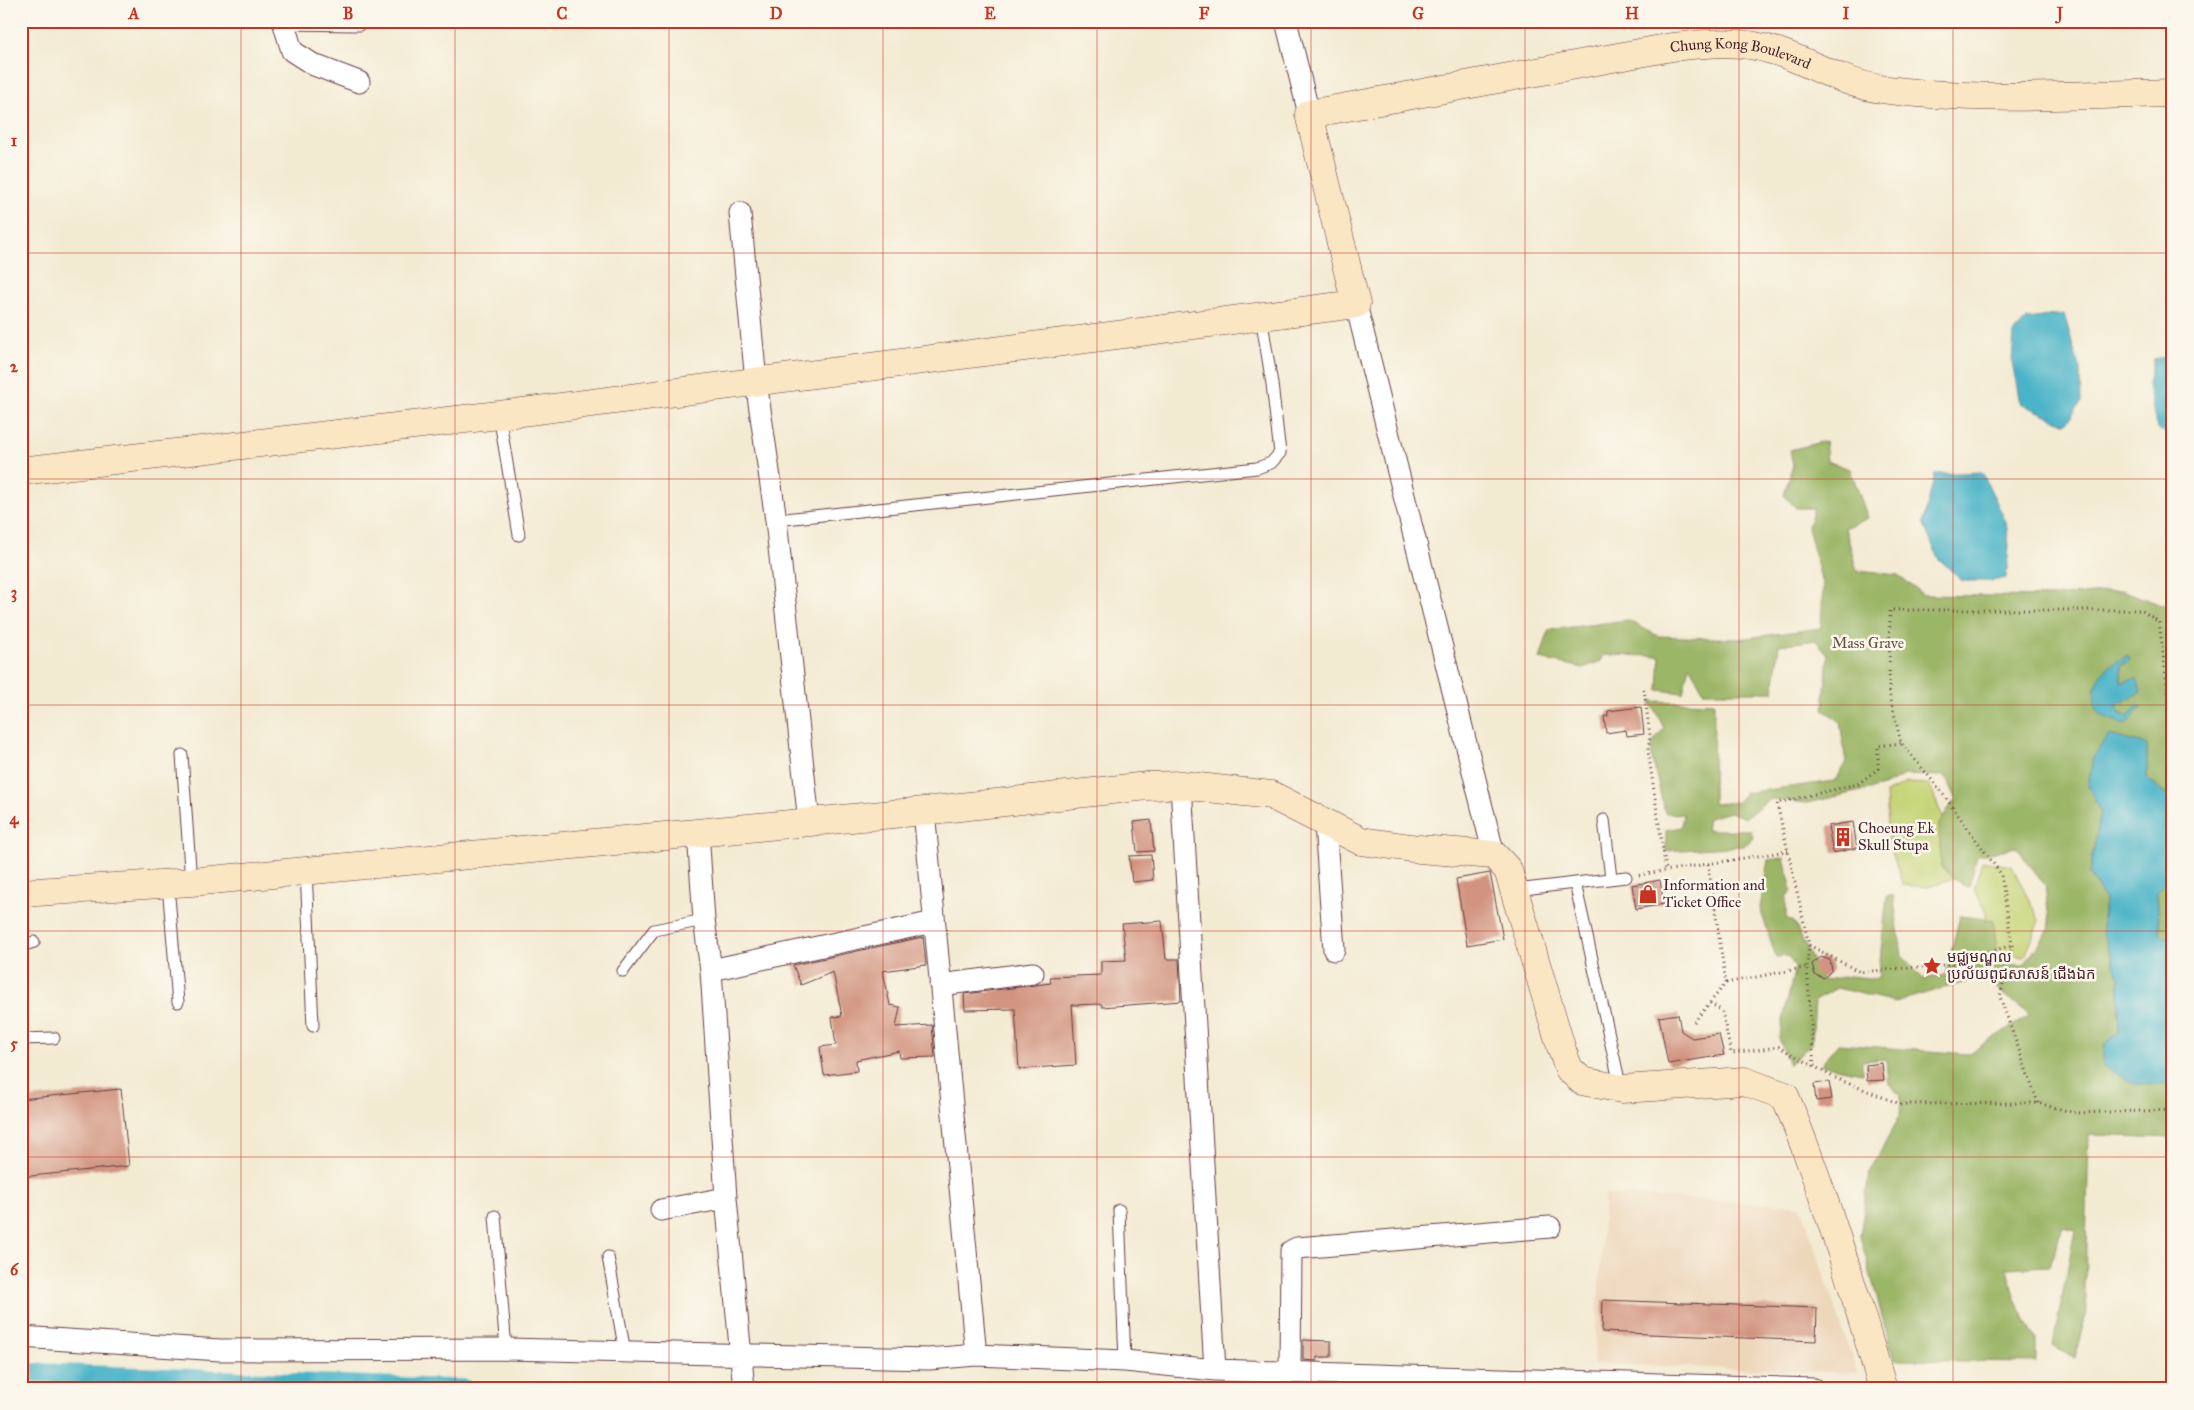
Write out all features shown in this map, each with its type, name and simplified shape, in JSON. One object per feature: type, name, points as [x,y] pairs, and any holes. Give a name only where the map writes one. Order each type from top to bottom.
[{"type":"main road","name":"Chung Kong Boulevard","points":[[1309,114],[1672,47],[1717,43],[1756,46],[1799,60],[1834,77],[1878,88],[1947,96],[2173,93]]},
{"type":"main road","points":[[21,471],[499,415],[1356,304],[1309,114]]},
{"type":"main road","points":[[21,893],[180,883],[924,811],[1147,786],[1181,785],[1271,795],[1361,841],[1419,849],[1470,851],[1494,855],[1508,870],[1516,890],[1569,1069],[1582,1082],[1622,1089],[1744,1081],[1785,1096],[1801,1134],[1828,1213],[1883,1389]]},
{"type":"street","points":[[1286,21],[1309,114]]},
{"type":"street","points":[[283,23],[292,51],[314,65],[359,82]]},
{"type":"street","points":[[740,213],[756,382],[776,520],[809,822]]},
{"type":"street","points":[[1356,304],[1494,855]]},
{"type":"street","points":[[1181,785],[1215,1370]]},
{"type":"street","points":[[924,811],[976,1355]]},
{"type":"street","points":[[1325,822],[1334,950]]},
{"type":"street","points":[[698,832],[704,920],[712,970],[726,1198],[743,1382]]},
{"type":"street","points":[[712,970],[934,922]]},
{"type":"street","points":[[940,986],[1033,973]]},
{"type":"street","points":[[661,1210],[726,1198]]},
{"type":"street","points":[[1290,1373],[1291,1251],[1298,1248],[1550,1227]]},
{"type":"street","points":[[21,1337],[220,1350],[506,1349],[929,1359],[976,1355],[1125,1361],[1215,1370],[1814,1389]]},
{"type":"lane","points":[[283,23],[359,25]]},
{"type":"lane","points":[[776,520],[1257,468],[1271,463],[1280,453],[1272,384],[1261,316]]},
{"type":"lane","points":[[499,415],[519,535]]},
{"type":"lane","points":[[178,1002],[182,755]]},
{"type":"lane","points":[[21,789],[21,800]]},
{"type":"lane","points":[[1604,820],[1611,878]]},
{"type":"lane","points":[[306,870],[313,1026]]},
{"type":"lane","points":[[1516,890],[1626,877]]},
{"type":"lane","points":[[1575,883],[1622,1089]]},
{"type":"lane","points":[[623,971],[654,930],[704,920]]},
{"type":"lane","points":[[21,946],[34,942]]},
{"type":"lane","points":[[21,1039],[54,1038]]},
{"type":"lane","points":[[1119,1210],[1125,1361]]},
{"type":"lane","points":[[495,1216],[506,1349]]},
{"type":"lane","points":[[608,1257],[625,1352]]},
{"type":"path","points":[[2038,1103],[2000,997],[2012,945],[2001,874],[1937,786],[1901,743],[1889,692],[1890,610],[2141,610],[2159,622],[2173,731]]},
{"type":"path","points":[[1644,689],[1650,736],[1648,751],[1666,870]]},
{"type":"path","points":[[1814,1067],[1807,967],[1809,945],[1777,803],[1858,784],[1878,769],[1878,746],[1901,743]]},
{"type":"path","points":[[1626,877],[1788,851]]},
{"type":"path","points":[[1708,864],[1726,983]]},
{"type":"path","points":[[1809,945],[1860,972],[1953,964],[2012,945]]},
{"type":"path","points":[[1694,1022],[1726,983],[1807,967]]},
{"type":"path","points":[[1710,1003],[1722,1011],[1731,1053],[1779,1048],[1835,1078],[1900,1104],[2038,1103],[2075,1113],[2173,1110]]},
{"type":"shaded area","points":[[1605,1194],[1801,1206],[1857,1373],[1594,1364]]},
{"type":"green space","name":"Mass Grave","points":[[1825,441],[1827,461],[1850,469],[1868,518],[1845,528],[1857,571],[1898,575],[1923,595],[2055,597],[2121,590],[2173,609],[2173,874],[2147,778],[2147,745],[2088,786],[2101,813],[2089,873],[2105,900],[2102,930],[2119,978],[2119,1033],[2136,1085],[2173,1083],[2173,1138],[2089,1135],[2085,1288],[2087,1309],[2075,1358],[2053,1345],[2075,1230],[2062,1227],[2050,1266],[2007,1268],[2014,1297],[2036,1339],[2036,1362],[1894,1360],[1860,1236],[1869,1173],[1900,1116],[1901,1095],[1888,1083],[1886,1059],[1862,1061],[1862,1073],[1821,1065],[1838,1044],[1968,1054],[2030,1015],[1983,977],[1895,1002],[1837,988],[1815,1000],[1812,1043],[1789,1065],[1779,1038],[1795,967],[1788,956],[1776,957],[1760,908],[1768,860],[1784,858],[1792,890],[1786,897],[1786,918],[1794,922],[1822,981],[1849,976],[1878,979],[1887,895],[1893,895],[1902,955],[1923,979],[1945,975],[1960,916],[1993,920],[1999,964],[2024,965],[2050,928],[2045,885],[2016,847],[1977,856],[1969,887],[1964,886],[1941,867],[1939,824],[1956,798],[1946,776],[1904,775],[1883,786],[1807,803],[1769,799],[1745,818],[1730,812],[1708,818],[1706,830],[1751,830],[1753,838],[1744,846],[1666,851],[1666,830],[1681,827],[1683,814],[1665,813],[1652,758],[1652,744],[1664,728],[1650,701],[1714,703],[1713,804],[1737,802],[1745,793],[1835,781],[1846,764],[1840,721],[1823,710],[1828,655],[1816,640],[1779,645],[1773,692],[1704,692],[1689,665],[1683,693],[1658,690],[1660,656],[1604,655],[1601,661],[1583,668],[1540,659],[1549,630],[1627,620],[1658,636],[1739,639],[1821,628],[1823,587],[1808,527],[1814,508],[1796,508],[1784,495],[1793,465],[1790,450]],"holes":[[[2128,656],[2129,660],[2121,666],[2121,683],[2141,692],[2115,705],[2119,713],[2128,716],[2137,706],[2140,708],[2125,725],[2094,689]]]},
{"type":"green space","points":[[1906,783],[1929,784],[1947,828],[1959,876],[1928,887],[1903,885],[1889,842],[1886,793]]},
{"type":"green space","points":[[1982,861],[2012,866],[2039,920],[2025,957],[2005,954],[1986,938],[1986,910],[1974,889]]},
{"type":"green space","points":[[2173,874],[2173,941],[2160,934],[2157,892]]},
{"type":"water","points":[[2064,314],[2080,370],[2081,403],[2066,424],[2020,403],[2012,362],[2014,333],[2027,319]]},
{"type":"water","points":[[2173,355],[2173,435],[2157,429],[2148,384],[2154,359]]},
{"type":"water","points":[[1982,472],[2006,522],[2009,546],[2006,578],[1992,581],[1962,581],[1938,558],[1923,523],[1935,474]]},
{"type":"water","points":[[2128,655],[2130,660],[2121,666],[2121,683],[2137,678],[2141,692],[2116,705],[2119,713],[2128,716],[2137,706],[2141,708],[2125,725],[2103,716],[2095,709],[2095,688],[2100,675],[2105,670]]},
{"type":"water","points":[[2109,735],[2147,745],[2147,778],[2168,796],[2173,874],[2157,893],[2160,934],[2173,941],[2173,1083],[2136,1085],[2103,1066],[2105,1043],[2119,1033],[2119,978],[2102,930],[2105,900],[2089,873],[2101,813],[2088,786],[2093,757]]},
{"type":"building","points":[[1641,707],[1644,734],[1627,736],[1626,730],[1606,733],[1604,716],[1608,716],[1608,711]]},
{"type":"building","points":[[1151,820],[1154,851],[1137,852],[1134,822]]},
{"type":"building","name":"Choeung Ek Skull Stupa","points":[[1853,822],[1857,848],[1833,853],[1828,826]]},
{"type":"building","points":[[1151,855],[1153,880],[1132,882],[1129,856]]},
{"type":"building","points":[[1490,873],[1503,939],[1467,945],[1456,879]]},
{"type":"building","name":"Information and Ticket Office","points":[[1660,880],[1664,904],[1636,909],[1632,885]]},
{"type":"building","points":[[1162,921],[1166,959],[1179,959],[1181,1001],[1102,1007],[1102,1004],[1072,1005],[1076,1065],[1019,1069],[1015,1009],[965,1010],[964,994],[1051,983],[1050,977],[1101,975],[1101,961],[1126,960],[1122,924]]},
{"type":"building","points":[[923,937],[926,965],[883,971],[890,1005],[900,1007],[896,1027],[932,1025],[935,1057],[900,1058],[899,1051],[856,1060],[857,1071],[824,1075],[820,1047],[836,1045],[832,1017],[842,1016],[833,972],[801,985],[793,965]]},
{"type":"building","points":[[1821,957],[1830,960],[1832,970],[1824,978],[1815,975],[1812,964]]},
{"type":"building","points":[[1678,1014],[1681,1031],[1692,1038],[1719,1034],[1724,1055],[1668,1064],[1659,1017]]},
{"type":"building","points":[[1882,1063],[1884,1080],[1867,1081],[1866,1065]]},
{"type":"building","points":[[1829,1082],[1832,1099],[1816,1101],[1814,1084]]},
{"type":"building","points":[[121,1089],[129,1166],[21,1177],[21,1099]]},
{"type":"building","points":[[1603,1300],[1817,1308],[1816,1341],[1602,1332]]},
{"type":"building","points":[[1303,1340],[1331,1341],[1331,1357],[1317,1357],[1317,1361],[1303,1360]]},
{"type":"waterway","points":[[21,1372],[464,1389]]},
{"type":"place","name":"Choeung Ek Skull Stupa","points":[[1843,837]]},
{"type":"place","name":"Information and Ticket Office","points":[[1648,894]]},
{"type":"place","name":"មជ្ឈមណ្ឌល ប្រល័យពូជសាសន៍ ជើងឯក","points":[[1932,966]]}]
